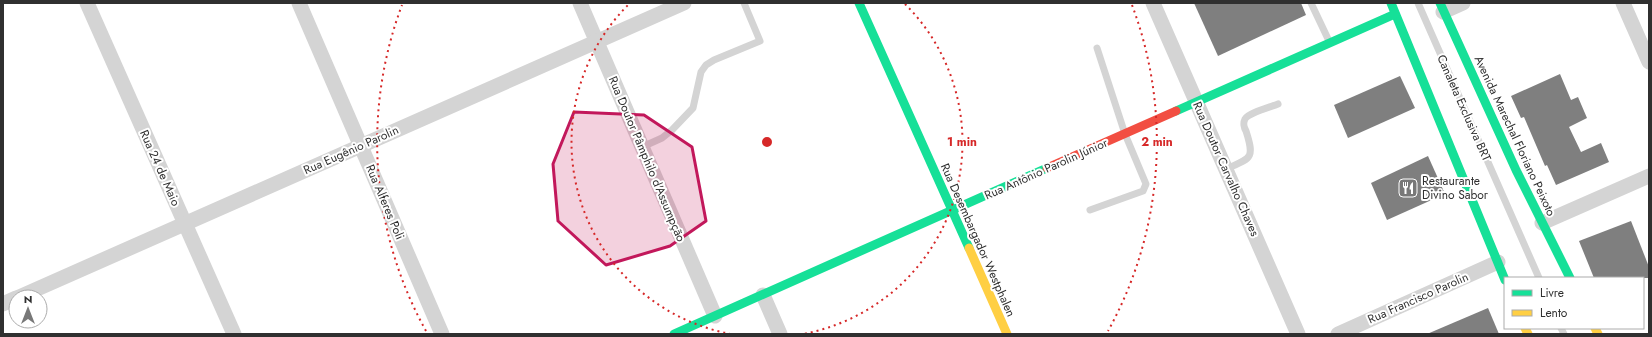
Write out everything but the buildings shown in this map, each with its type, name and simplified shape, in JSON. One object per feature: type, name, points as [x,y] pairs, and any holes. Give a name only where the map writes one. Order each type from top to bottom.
[{"type":"street","name":"Rua 24 de Maio","points":[[87,3],[234,334]]},
{"type":"street","name":"Rua Alferes Poli","points":[[299,3],[442,334]]},
{"type":"street","name":"Rua Doutor Pâmphilo d'Assumpção","points":[[580,3],[715,316]]},
{"type":"street","name":"Rua Eugênio Parolin","points":[[37,289],[684,3]]},
{"type":"street","name":"Rua Desembargador Westphalen","points":[[859,3],[1007,334]]},
{"type":"street","name":"Rua Doutor Carvalho Chaves","points":[[1153,3],[1298,334]]},
{"type":"street","points":[[1390,3],[1504,277]]},
{"type":"street","points":[[1442,7],[1463,3]]},
{"type":"street","points":[[1623,3],[1649,62]]},
{"type":"street","name":"Avenida Marechal Floriano Peixoto","points":[[1442,7],[1497,130],[1569,277]]},
{"type":"street","name":"Rua Antônio Parolin Júnior","points":[[674,334],[1395,14]]},
{"type":"street","points":[[1542,223],[1649,176]]},
{"type":"street","name":"Rua Francisco Parolin","points":[[1338,334],[1498,262]]},
{"type":"street","points":[[762,295],[780,334]]},
{"type":"lane","points":[[642,147],[662,138],[672,130],[692,108],[701,72],[706,65],[714,60],[760,41],[744,3]]},
{"type":"lane","points":[[1311,3],[1330,43]]},
{"type":"lane","name":"Canaleta Exclusiva BRT","points":[[1418,3],[1539,277]]},
{"type":"lane","points":[[1090,210],[1142,191],[1146,184],[1125,134],[1097,48]]},
{"type":"lane","points":[[1226,169],[1249,157],[1251,150],[1244,126],[1245,119],[1249,115],[1278,104]]},
{"type":"highlighted area","points":[[574,112],[644,115],[692,147],[706,221],[670,246],[606,265],[558,221],[553,164]]},
{"type":"traffic: fast","points":[[859,3],[969,248]]},
{"type":"traffic: fast","points":[[1391,3],[1504,278]]},
{"type":"traffic: fast","points":[[1440,3],[1516,170],[1570,277]]},
{"type":"traffic: fast","points":[[1176,111],[1395,14]]},
{"type":"traffic: fast","points":[[674,334],[1047,168]]},
{"type":"traffic: slow","points":[[969,248],[1007,334]]},
{"type":"traffic: slow","points":[[1526,329],[1528,334]]},
{"type":"traffic: slow","points":[[1596,329],[1598,334]]},
{"type":"traffic: jam","points":[[1047,168],[1176,111]]},
{"type":"place","name":"Restaurante Divino Sabor","points":[[1408,188]]}]
